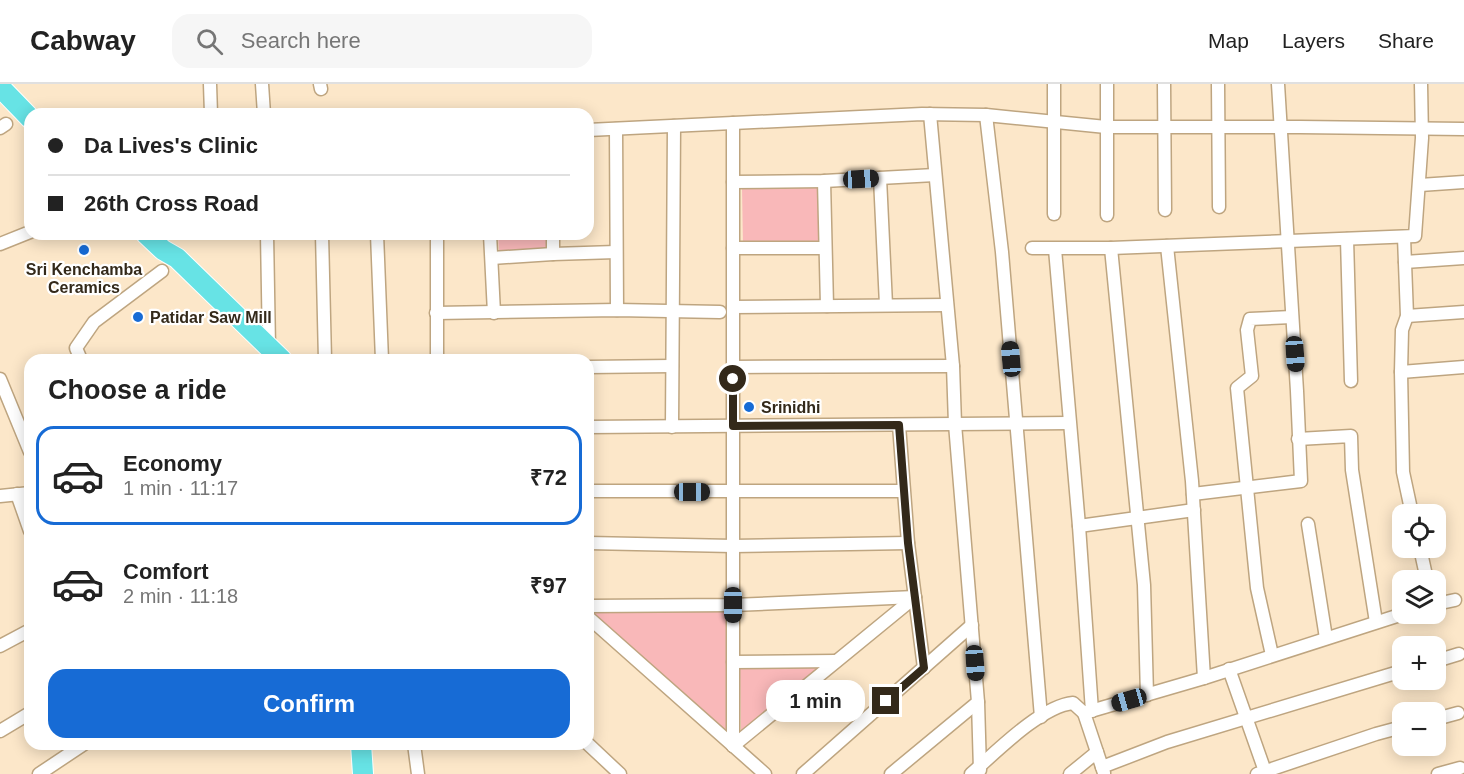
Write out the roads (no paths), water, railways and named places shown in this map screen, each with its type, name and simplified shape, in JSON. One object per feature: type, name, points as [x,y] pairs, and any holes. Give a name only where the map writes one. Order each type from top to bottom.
[{"type":"main road","points":[[0,87],[24,112]]},
{"type":"main road","points":[[152,240],[163,250],[177,258],[272,354]]},
{"type":"main road","points":[[350,750],[351,774]]},
{"type":"main road","points":[[361,750],[363,774]]},
{"type":"street","points":[[210,84],[211,108]]},
{"type":"street","points":[[262,84],[264,108]]},
{"type":"street","points":[[1054,84],[1054,214]]},
{"type":"street","points":[[1107,84],[1107,215]]},
{"type":"street","points":[[1164,84],[1165,210]]},
{"type":"street","points":[[1218,84],[1219,207]]},
{"type":"street","points":[[1193,494],[1300,481],[1278,84]]},
{"type":"street","points":[[1032,248],[1111,248],[1415,236],[1420,185],[1421,84]]},
{"type":"street","points":[[594,130],[930,114],[986,115],[1106,127],[1464,129]]},
{"type":"street","points":[[930,114],[953,366],[955,424],[978,702],[977,771]]},
{"type":"street","points":[[986,115],[1002,252],[1041,717]]},
{"type":"street","points":[[733,123],[734,746]]},
{"type":"street","points":[[672,427],[674,126]]},
{"type":"street","points":[[616,129],[617,310]]},
{"type":"street","points":[[733,182],[824,181],[935,175]]},
{"type":"street","points":[[880,178],[886,305]]},
{"type":"street","points":[[824,181],[827,306]]},
{"type":"street","points":[[1420,185],[1464,182]]},
{"type":"street","points":[[0,244],[24,234]]},
{"type":"street","points":[[1404,237],[1407,316],[1402,330],[1403,472],[1410,504]]},
{"type":"street","points":[[1347,239],[1351,381]]},
{"type":"street","points":[[267,240],[274,354]]},
{"type":"street","points":[[322,240],[325,354]]},
{"type":"street","points":[[377,240],[382,354]]},
{"type":"street","points":[[437,354],[438,240]]},
{"type":"street","points":[[490,240],[494,313]]},
{"type":"street","points":[[553,240],[553,254]]},
{"type":"street","points":[[1167,246],[1193,494],[1204,678]]},
{"type":"street","points":[[733,248],[824,248]]},
{"type":"street","points":[[1111,248],[1144,585],[1147,695]]},
{"type":"street","points":[[1055,249],[1079,526],[1088,712],[1103,771],[1167,742],[1392,674]]},
{"type":"street","points":[[492,258],[616,252]]},
{"type":"street","points":[[1405,262],[1464,258]]},
{"type":"street","points":[[78,354],[76,348],[94,322],[162,271]]},
{"type":"street","points":[[733,307],[947,305]]},
{"type":"street","points":[[436,313],[617,310],[720,312]]},
{"type":"street","points":[[1407,316],[1464,312]]},
{"type":"street","points":[[1272,655],[1257,588],[1237,388],[1252,376],[1247,330],[1250,319],[1292,317]]},
{"type":"street","points":[[594,367],[672,366]]},
{"type":"street","points":[[733,367],[953,366]]},
{"type":"street","points":[[1401,372],[1464,367]]},
{"type":"street","points":[[0,379],[24,438]]},
{"type":"street","points":[[594,428],[1069,423]]},
{"type":"street","points":[[899,425],[908,543],[924,668]]},
{"type":"street","points":[[1298,439],[1351,436],[1352,470],[1376,622]]},
{"type":"street","points":[[594,492],[903,491]]},
{"type":"street","points":[[0,496],[24,494]]},
{"type":"street","points":[[1079,526],[1194,510]]},
{"type":"street","points":[[1308,524],[1326,638]]},
{"type":"street","points":[[594,543],[733,546],[908,543]]},
{"type":"street","points":[[594,606],[733,605],[915,597]]},
{"type":"street","points":[[734,746],[915,597]]},
{"type":"street","points":[[1446,601],[1455,600]]},
{"type":"street","points":[[977,771],[1017,733],[1061,704],[1073,702],[1088,712],[1204,678],[1392,617]]},
{"type":"street","points":[[594,622],[765,774]]},
{"type":"street","points":[[803,774],[972,625]]},
{"type":"street","points":[[0,646],[24,633]]},
{"type":"street","points":[[1446,658],[1459,654]]},
{"type":"street","points":[[733,662],[836,662]]},
{"type":"street","points":[[1229,669],[1262,773],[1392,730]]},
{"type":"street","points":[[891,774],[978,702]]},
{"type":"street","points":[[1446,716],[1458,713]]},
{"type":"street","points":[[0,731],[24,716]]},
{"type":"street","points":[[39,774],[75,750]]},
{"type":"street","points":[[415,750],[418,774]]},
{"type":"street","points":[[594,750],[620,774]]},
{"type":"street","points":[[1070,774],[1097,752]]},
{"type":"street","points":[[1438,774],[1460,768]]},
{"type":"place","name":"Sri Kenchamba Ceramics","points":[[84,250]]},
{"type":"place","name":"Patidar Saw Mill","points":[[138,317]]},
{"type":"place","name":"Srinidhi","points":[[749,407]]}]
